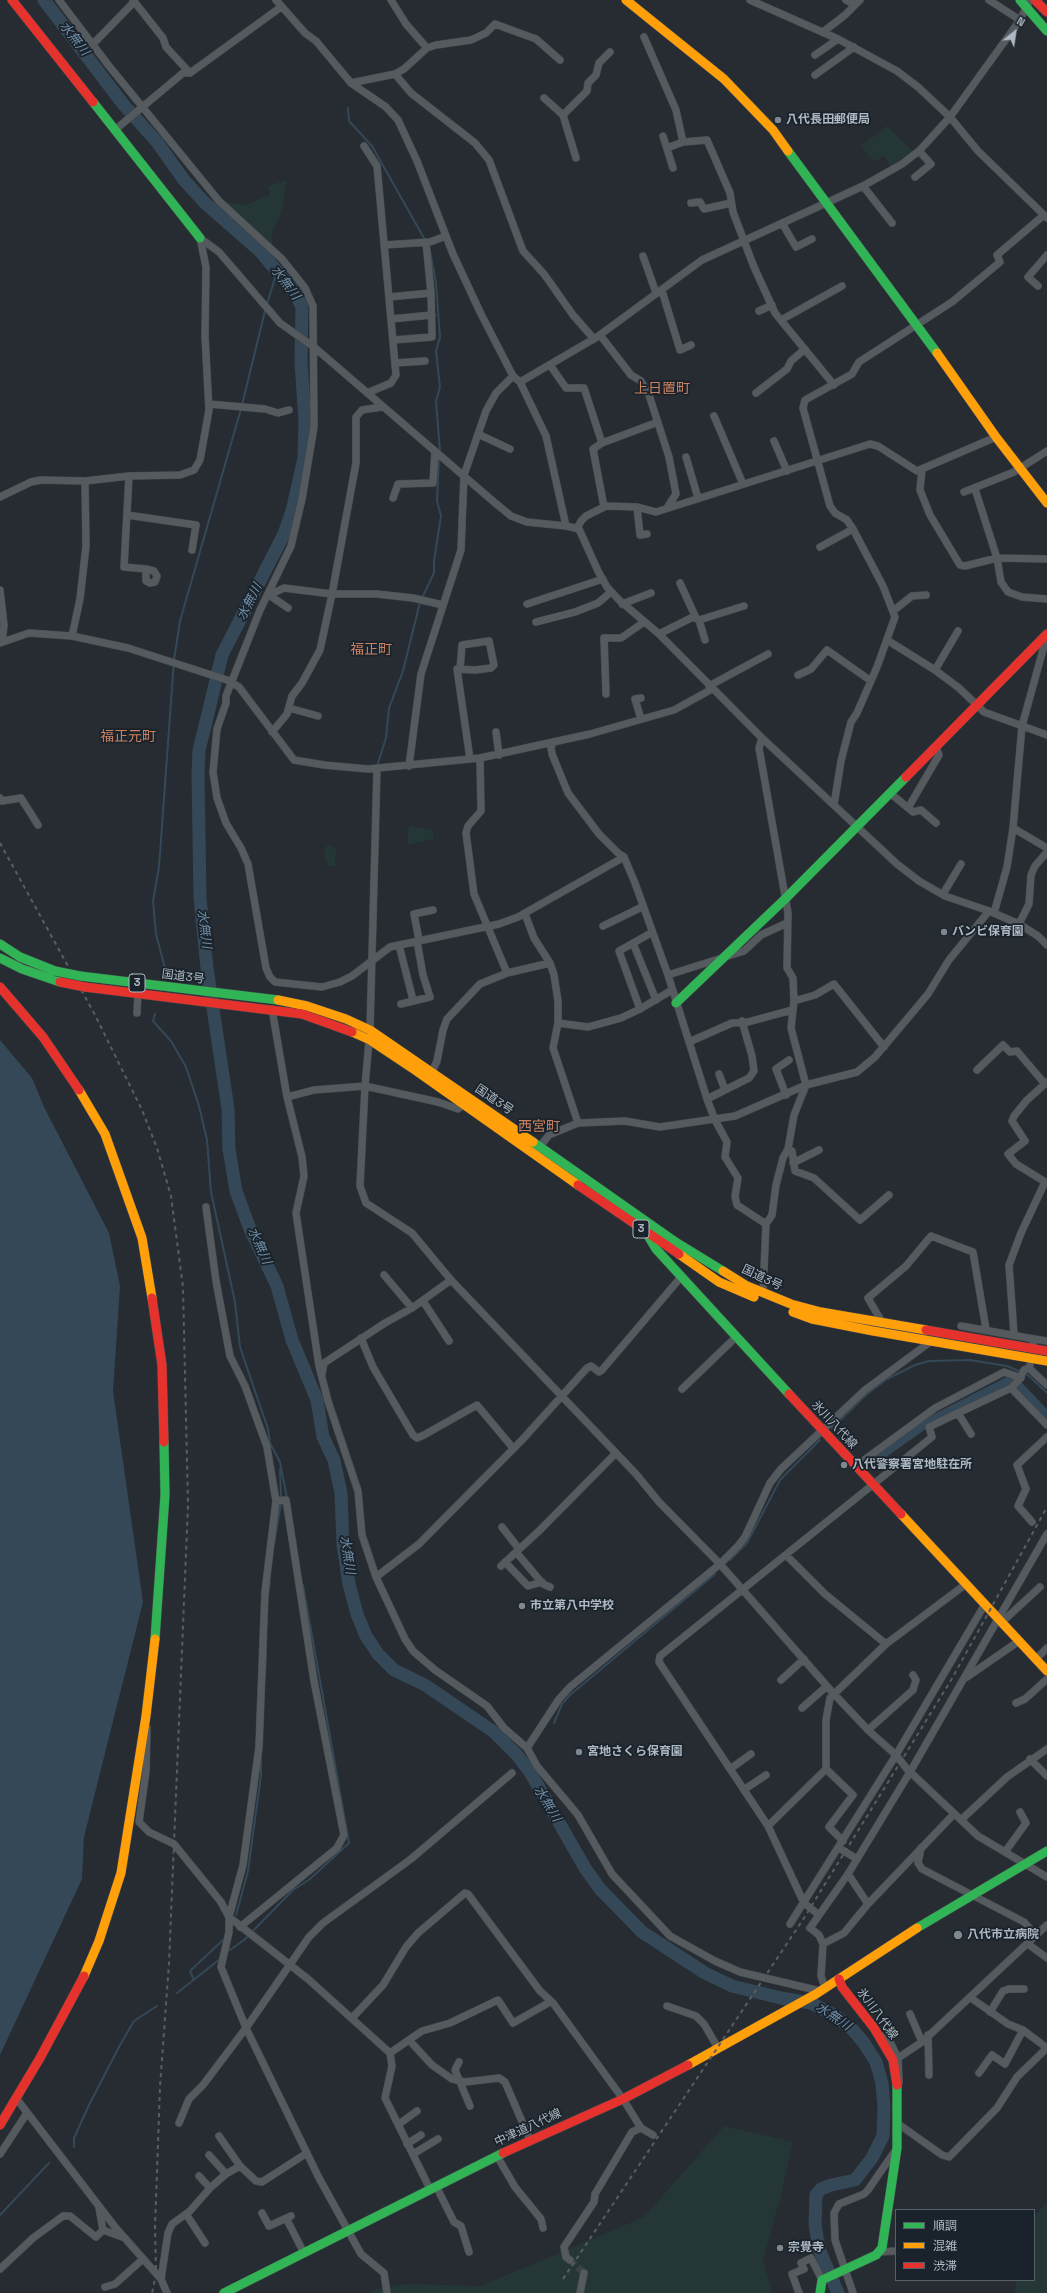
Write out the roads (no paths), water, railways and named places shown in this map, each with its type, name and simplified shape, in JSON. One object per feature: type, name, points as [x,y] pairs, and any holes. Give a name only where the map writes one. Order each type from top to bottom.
[{"type":"main road","points":[[12,0],[116,129],[200,238]]},
{"type":"main road","points":[[626,0],[724,79],[756,111],[827,203],[996,437],[1020,466],[1047,503]]},
{"type":"main road","points":[[1020,0],[1029,4],[1047,31]]},
{"type":"main road","points":[[1035,0],[1047,12]]},
{"type":"main road","points":[[676,1003],[785,899],[1047,635]]},
{"type":"main road","name":"国道3号","points":[[0,944],[20,957],[55,971],[302,1014],[342,1028],[370,1040],[415,1070],[463,1106],[537,1150]]},
{"type":"main road","name":"国道3号","points":[[0,958],[22,969],[60,982],[86,987],[138,993],[268,998],[308,1006],[346,1019],[370,1030],[400,1049],[537,1150],[671,1245],[719,1282],[768,1303],[812,1319],[930,1342],[1047,1361]]},
{"type":"main road","points":[[0,987],[43,1037],[86,1100],[105,1134],[142,1238],[162,1365],[165,1445],[165,1495],[162,1565],[146,1716],[127,1841],[109,1912],[79,1986],[0,2125]]},
{"type":"main road","name":"氷川八代線","points":[[649,1229],[656,1249],[681,1277],[1047,1671]]},
{"type":"main road","points":[[666,1260],[665,1254],[671,1245]]},
{"type":"main road","name":"国道3号","points":[[671,1245],[747,1286],[763,1293],[821,1312],[884,1324],[1032,1343],[1047,1351]]},
{"type":"main road","points":[[838,1979],[974,1894],[1047,1851]]},
{"type":"main road","name":"氷川八代線","points":[[838,1979],[879,2035],[893,2060],[898,2091],[897,2148],[883,2244],[879,2252]]},
{"type":"main road","name":"中津道八代線","points":[[224,2293],[497,2156],[623,2099],[718,2048],[820,1991],[838,1979]]},
{"type":"main road","points":[[820,2293],[819,2289],[823,2279],[879,2252]]},
{"type":"street","points":[[59,0],[92,45],[219,201],[282,259],[301,282],[313,306],[312,345],[314,427],[306,478],[291,546],[229,681],[218,729],[213,772],[217,798],[226,823],[241,848],[248,864],[266,968],[270,977],[275,982],[322,987],[340,982],[352,976],[390,947],[499,924],[525,914],[624,857]]},
{"type":"street","points":[[276,0],[281,8],[305,33],[316,40],[351,83],[386,107],[398,120],[417,161],[446,236],[481,314],[513,376],[520,382],[546,436],[566,526]]},
{"type":"street","points":[[391,0],[406,24],[427,48]]},
{"type":"street","points":[[750,0],[854,47],[897,71],[918,86],[950,117],[978,151],[1045,216],[997,255],[1000,262],[952,302],[915,324],[859,362],[852,374],[805,400],[803,408],[830,506],[835,513],[847,520],[853,529],[895,618],[872,681],[850,722],[841,761],[834,805]]},
{"type":"street","points":[[846,0],[858,3]]},
{"type":"street","points":[[989,0],[1020,20]]},
{"type":"street","points":[[92,45],[133,1],[163,38],[166,48],[190,73]]},
{"type":"street","points":[[823,32],[858,3]]},
{"type":"street","points":[[520,382],[597,337],[702,260],[863,186],[919,151],[950,117],[1020,20],[1029,4]]},
{"type":"street","points":[[116,129],[182,73],[190,73],[281,8]]},
{"type":"street","points":[[351,83],[395,74],[404,69],[427,48],[436,45],[471,40],[486,33],[495,24],[536,39],[560,60]]},
{"type":"street","points":[[644,37],[676,110],[683,142]]},
{"type":"street","points":[[815,55],[838,39]]},
{"type":"street","points":[[815,75],[854,47]]},
{"type":"street","points":[[563,115],[587,91],[588,83],[596,75],[599,63],[610,52]]},
{"type":"street","points":[[395,74],[411,93],[475,143],[490,160],[523,250],[544,274],[572,315],[597,337],[631,375],[641,381],[649,395],[669,457],[676,494],[667,508]]},
{"type":"street","points":[[544,98],[563,115],[576,158]]},
{"type":"street","points":[[663,136],[673,168]]},
{"type":"street","points":[[667,148],[683,142],[707,140],[730,193],[732,212],[772,305],[780,320],[834,385]]},
{"type":"street","points":[[364,146],[377,166],[396,375],[391,382],[367,394]]},
{"type":"street","points":[[915,177],[931,164],[919,151]]},
{"type":"street","points":[[863,186],[892,223]]},
{"type":"street","points":[[690,202],[700,202],[704,209],[731,203]]},
{"type":"street","points":[[782,223],[796,247],[812,239]]},
{"type":"street","points":[[384,245],[426,242],[446,236]]},
{"type":"street","points":[[200,238],[219,252],[254,295],[280,323],[312,345],[382,407],[511,516],[527,522],[566,526],[577,529],[603,579],[611,592],[622,604],[659,634],[762,738],[897,864],[919,881],[943,894],[992,912],[1019,924],[1038,936],[1047,945]]},
{"type":"street","points":[[0,497],[36,481],[85,481],[129,476],[180,475],[194,470],[200,460],[209,404],[205,336],[206,267],[200,238]]},
{"type":"street","points":[[393,340],[432,337],[431,293],[426,242]]},
{"type":"street","points":[[644,256],[655,290],[663,294],[680,350],[691,345]]},
{"type":"street","points":[[1038,286],[1028,277],[1047,256]]},
{"type":"street","points":[[780,320],[842,286]]},
{"type":"street","points":[[389,296],[431,293]]},
{"type":"street","points":[[758,311],[772,305]]},
{"type":"street","points":[[391,319],[432,315]]},
{"type":"street","points":[[756,393],[787,369],[791,361],[804,349]]},
{"type":"street","points":[[395,363],[425,361]]},
{"type":"street","points":[[550,365],[566,388],[584,388],[602,443]]},
{"type":"street","points":[[409,766],[421,674],[460,550],[464,475],[486,411],[496,393],[513,376]]},
{"type":"street","points":[[209,404],[242,407],[278,413],[289,410]]},
{"type":"street","points":[[272,732],[279,726],[289,708],[292,696],[302,683],[320,650],[356,464],[356,417],[362,410],[382,407]]},
{"type":"street","points":[[714,416],[743,484]]},
{"type":"street","points":[[604,507],[593,449],[602,443],[658,422]]},
{"type":"street","points":[[478,434],[510,449]]},
{"type":"street","points":[[577,529],[581,521],[586,516],[604,507],[637,507],[656,512],[870,444],[878,446],[917,471],[996,437]]},
{"type":"street","points":[[774,441],[787,471]]},
{"type":"street","points":[[393,498],[398,484],[433,483],[435,451]]},
{"type":"street","points":[[964,492],[975,489],[1014,472],[1020,466],[1047,451]]},
{"type":"street","points":[[686,457],[698,498]]},
{"type":"street","points":[[922,469],[920,490],[930,515],[956,562],[964,566],[997,558],[1047,559]]},
{"type":"street","points":[[129,476],[124,567],[146,569]]},
{"type":"street","points":[[72,636],[80,599],[86,546],[85,481]]},
{"type":"street","points":[[975,489],[997,558],[1001,582],[1008,592],[1022,597],[1047,599]]},
{"type":"street","points":[[637,507],[640,535],[647,534]]},
{"type":"street","points":[[127,515],[196,526],[192,550]]},
{"type":"street","points":[[820,547],[853,529]]},
{"type":"street","points":[[527,604],[603,579]]},
{"type":"street","points":[[680,583],[689,597],[705,640]]},
{"type":"street","points":[[268,596],[284,588],[332,594],[378,594],[421,600],[443,605]]},
{"type":"street","points":[[0,590],[4,625],[1,643],[29,633],[72,636],[114,644],[169,660],[229,681],[239,687],[294,760],[324,765],[377,769],[409,766],[499,755],[553,742],[674,710],[768,654]]},
{"type":"street","points":[[536,622],[575,612],[598,603],[611,592]]},
{"type":"street","points":[[622,604],[651,593]]},
{"type":"street","points":[[893,611],[912,596],[926,595]]},
{"type":"street","points":[[268,596],[288,608]]},
{"type":"street","points":[[659,634],[693,617],[697,619],[744,606]]},
{"type":"street","points":[[606,694],[604,638],[622,638],[644,622]]},
{"type":"street","points":[[935,670],[958,631]]},
{"type":"street","points":[[537,1150],[549,1135],[578,1123],[624,1121],[660,1127],[735,1116],[806,1085],[856,1072],[884,1047],[928,994],[949,960],[992,912],[1007,867],[1013,828],[1022,726],[1047,635]]},
{"type":"street","points":[[888,640],[935,670],[959,688],[976,706],[990,716],[1047,735]]},
{"type":"street","points":[[460,669],[491,668],[494,665],[489,642],[462,645],[460,669],[457,669],[470,759]]},
{"type":"street","points":[[798,675],[811,669],[827,650],[872,681]]},
{"type":"street","points":[[641,698],[636,699],[641,719]]},
{"type":"street","points":[[289,708],[318,716]]},
{"type":"street","points":[[496,732],[499,755]]},
{"type":"street","points":[[762,738],[759,748],[785,899],[787,923],[787,968],[792,978],[794,1001],[791,1028],[806,1085],[794,1115],[788,1149],[779,1174],[772,1215],[766,1224],[763,1293]]},
{"type":"street","points":[[553,742],[550,746],[552,754],[568,793],[599,834],[624,857],[651,933],[668,975],[707,1099],[726,1142],[725,1157],[738,1178],[735,1196],[737,1205],[766,1224]]},
{"type":"street","points":[[908,808],[939,755],[936,747]]},
{"type":"street","points":[[480,758],[481,811],[468,826],[466,841],[474,894],[507,973]]},
{"type":"street","points":[[377,769],[377,818],[371,961],[370,1040],[365,1086],[360,1186],[366,1203],[412,1234],[451,1280],[616,1453],[659,1502],[720,1564],[833,1693],[868,1730],[896,1755],[910,1772],[978,1836],[1047,1877]]},
{"type":"street","points":[[890,793],[913,812],[921,810],[936,823]]},
{"type":"street","points":[[0,798],[2,801],[21,798],[38,825]]},
{"type":"street","points":[[1013,828],[1047,848]]},
{"type":"street","points":[[1019,924],[1029,904],[1031,875],[1035,866],[1047,852]]},
{"type":"street","points":[[943,894],[961,864]]},
{"type":"street","points":[[603,926],[642,907]]},
{"type":"street","points":[[401,1004],[430,997],[414,914],[433,910]]},
{"type":"street","points":[[525,914],[534,938],[550,963],[558,1001],[558,1023],[553,1048],[578,1123]]},
{"type":"street","points":[[668,975],[744,950],[760,935],[787,923]]},
{"type":"street","points":[[640,1009],[619,951],[651,933]]},
{"type":"street","points":[[633,943],[656,1000]]},
{"type":"street","points":[[400,945],[413,1000]]},
{"type":"street","points":[[432,1072],[437,1061],[443,1030],[447,1019],[480,984],[507,973],[550,963]]},
{"type":"street","points":[[794,1001],[815,995],[834,984],[884,1047]]},
{"type":"street","points":[[558,1023],[588,1027],[621,1018],[640,1009],[672,990]]},
{"type":"street","points":[[136,1013],[138,993]]},
{"type":"street","points":[[269,1008],[287,1097],[302,1157],[304,1176],[296,1213],[300,1253],[321,1376],[358,1491],[362,1535],[376,1577],[405,1639],[414,1651],[435,1670],[487,1706],[504,1728],[527,1748],[537,1766],[578,1815],[612,1874],[670,1936],[709,1958],[740,1972],[820,1991],[823,1944],[819,1936],[810,1928],[848,1874],[910,1772],[1000,1620],[1047,1534]]},
{"type":"street","points":[[689,1042],[732,1023],[742,1021],[748,1022],[792,1010]]},
{"type":"street","points":[[707,1099],[749,1078],[754,1072],[752,1056],[742,1021]]},
{"type":"street","points":[[977,1070],[1003,1045],[1010,1052],[1016,1051],[1046,1083],[1027,1100],[1014,1116],[1012,1121],[1025,1141],[1008,1154],[1016,1164],[1046,1183],[1021,1233],[1009,1265],[1014,1334]]},
{"type":"street","points":[[786,1095],[776,1069],[789,1060]]},
{"type":"street","points":[[720,1074],[726,1090]]},
{"type":"street","points":[[287,1097],[314,1090],[365,1086],[438,1102],[458,1109],[463,1106]]},
{"type":"street","points":[[788,1149],[792,1151],[795,1170],[814,1178],[860,1220],[889,1195]]},
{"type":"street","points":[[793,1164],[819,1150]]},
{"type":"street","points":[[206,1207],[216,1281],[230,1356],[246,1386],[267,1447],[276,1501],[265,1592],[259,1747],[243,1865],[229,1917],[229,1932],[221,1967],[246,2028],[306,2153],[361,2254],[384,2273],[387,2293]]},
{"type":"street","points":[[884,1324],[868,1298],[906,1266],[931,1236],[973,1252],[986,1329]]},
{"type":"street","points":[[384,1275],[412,1308]]},
{"type":"street","points":[[376,1577],[419,1544],[513,1448],[587,1368],[591,1366],[599,1372],[602,1370],[681,1277]]},
{"type":"street","points":[[321,1376],[324,1363],[361,1338],[423,1301],[451,1280]]},
{"type":"street","points":[[423,1301],[449,1341]]},
{"type":"street","points":[[961,1326],[1014,1334],[1032,1343],[1047,1341]]},
{"type":"street","points":[[682,1389],[736,1337]]},
{"type":"street","points":[[361,1338],[373,1367],[413,1435],[418,1438],[477,1405],[513,1448]]},
{"type":"street","points":[[527,1748],[559,1699],[570,1687],[720,1564],[745,1537],[770,1483],[782,1469],[865,1390],[930,1342]]},
{"type":"street","points":[[820,1915],[804,1902],[768,1826],[745,1789],[730,1769],[659,1662],[660,1656],[874,1485],[890,1469],[932,1437],[929,1427],[958,1413],[1020,1378],[1030,1358],[1032,1343]]},
{"type":"street","points":[[856,1466],[935,1408],[1004,1372],[1047,1385]]},
{"type":"street","points":[[1020,1378],[1047,1425]]},
{"type":"street","points":[[958,1413],[971,1434]]},
{"type":"street","points":[[1032,1522],[1018,1506],[1026,1490],[1017,1466],[1047,1437]]},
{"type":"street","points":[[542,1582],[528,1586],[503,1564],[616,1453]]},
{"type":"street","points":[[240,1927],[337,1848],[344,1835],[314,1681],[286,1500],[276,1501]]},
{"type":"street","points":[[502,1527],[542,1582],[550,1587]]},
{"type":"street","points":[[786,1555],[825,1594],[886,1644]]},
{"type":"street","points":[[768,1826],[826,1769],[826,1720],[833,1693],[886,1644],[966,1584]]},
{"type":"street","points":[[1000,1620],[1040,1587]]},
{"type":"street","points":[[790,1924],[896,1755],[985,1604]]},
{"type":"street","points":[[965,1678],[1019,1641]]},
{"type":"street","points":[[1036,1660],[1047,1648]]},
{"type":"street","points":[[781,1680],[804,1659]]},
{"type":"street","points":[[868,1730],[913,1690],[916,1680],[913,1675]]},
{"type":"street","points":[[1016,1703],[1025,1699],[1047,1679]]},
{"type":"street","points":[[802,1708],[827,1686]]},
{"type":"street","points":[[146,1716],[146,1757],[139,1822],[149,1832],[174,1844],[221,1902],[229,1917],[288,1965],[308,1979],[390,2053],[392,2066],[385,2098],[399,2124],[407,2144],[433,2188],[454,2222],[461,2226],[468,2252]]},
{"type":"street","points":[[961,1820],[1008,1777],[1030,1759],[1047,1749]]},
{"type":"street","points":[[730,1769],[751,1754]]},
{"type":"street","points":[[1030,1759],[1047,1776]]},
{"type":"street","points":[[826,1769],[853,1794],[829,1827],[843,1841]]},
{"type":"street","points":[[179,2123],[189,2099],[203,2085],[246,2028],[308,1937],[323,1923],[411,1859],[512,1773]]},
{"type":"street","points":[[745,1789],[766,1775]]},
{"type":"street","points":[[1005,1852],[1026,1823],[1020,1812]]},
{"type":"street","points":[[823,1944],[844,1933],[868,1904],[954,1814]]},
{"type":"street","points":[[839,1848],[857,1859]]},
{"type":"street","points":[[921,1848],[918,1863],[922,1869],[974,1894],[1024,1922],[1036,1936]]},
{"type":"street","points":[[848,1874],[868,1904]]},
{"type":"street","points":[[352,2018],[383,1985],[418,1933],[465,1893],[468,1894],[623,2099],[641,2128],[653,2135]]},
{"type":"street","points":[[898,2058],[922,2042],[971,1998],[1047,1925]]},
{"type":"street","points":[[1028,1944],[1047,1958]]},
{"type":"street","points":[[990,2012],[1003,1991],[1009,1989],[1024,1989]]},
{"type":"street","points":[[897,2123],[942,2155],[949,2157],[997,2108],[1017,2077],[1047,2048],[1023,2030],[1008,2024],[971,1998]]},
{"type":"street","points":[[390,2053],[422,2031],[433,2026],[450,2023],[498,2000],[513,2023],[550,2002]]},
{"type":"street","points":[[667,2006],[696,2016],[704,2024],[718,2048]]},
{"type":"street","points":[[910,2014],[922,2042]]},
{"type":"street","points":[[979,2073],[992,2055],[1005,2064],[1023,2030]]},
{"type":"street","points":[[879,2035],[888,2038],[898,2058],[900,2076],[898,2091]]},
{"type":"street","points":[[928,2035],[929,2075]]},
{"type":"street","points":[[409,2040],[432,2065],[452,2079],[465,2082],[499,2078],[505,2082],[530,2140]]},
{"type":"street","points":[[460,2062],[455,2070],[470,2106]]},
{"type":"street","points":[[16,2098],[124,2238],[161,2279],[167,2293]]},
{"type":"street","points":[[399,2124],[417,2111]]},
{"type":"street","points":[[0,2154],[27,2113]]},
{"type":"street","points":[[570,2260],[566,2257],[564,2247],[594,2202],[595,2194],[632,2132],[641,2128]]},
{"type":"street","points":[[407,2144],[421,2135]]},
{"type":"street","points":[[219,2136],[240,2166],[256,2181],[262,2182],[306,2153]]},
{"type":"street","points":[[413,2154],[438,2139]]},
{"type":"street","points":[[853,2293],[843,2270],[835,2240],[833,2218],[835,2208],[839,2204],[864,2194],[897,2148]]},
{"type":"street","points":[[209,2155],[226,2174]]},
{"type":"street","points":[[497,2156],[515,2187],[542,2219],[543,2228]]},
{"type":"street","points":[[161,2279],[168,2233],[172,2224],[186,2214],[210,2188],[226,2174],[240,2166]]},
{"type":"street","points":[[198,2176],[210,2188]]},
{"type":"street","points":[[98,2204],[103,2230]]},
{"type":"street","points":[[262,2213],[271,2228],[289,2217],[304,2252]]},
{"type":"street","points":[[186,2214],[205,2243]]},
{"type":"street","points":[[0,2269],[33,2238],[63,2216],[70,2216],[96,2237],[103,2230]]},
{"type":"street","points":[[103,2230],[124,2238]]},
{"type":"street","points":[[879,2252],[895,2251]]},
{"type":"street","points":[[799,2293],[792,2274],[804,2269],[801,2263],[811,2258],[823,2279]]},
{"type":"street","points":[[105,2287],[114,2284],[143,2259]]},
{"type":"street","points":[[580,2293],[584,2273]]},
{"type":"water","points":[[0,1040],[32,1078],[44,1107],[109,1233],[120,1286],[113,1391],[143,1602],[84,1837],[82,1879],[0,2055]]},
{"type":"waterway","name":"水無川","points":[[44,0],[123,104],[157,142],[184,180],[204,202],[260,251],[295,293],[302,307],[301,361],[305,422],[304,458],[292,511],[284,534],[222,655],[199,750],[200,898],[207,968],[228,1109],[229,1149],[236,1191],[250,1229],[277,1286],[292,1340],[317,1400],[323,1437],[334,1460],[341,1493],[343,1545],[349,1584],[357,1614],[366,1636],[378,1654],[394,1670],[425,1685],[494,1732],[517,1755],[530,1772],[585,1868],[600,1889],[642,1932],[705,1973],[732,1986],[781,1998],[811,2003],[834,2015],[852,2029],[864,2043],[876,2062],[882,2083],[884,2107],[883,2136],[872,2158],[855,2180],[831,2185],[821,2189],[816,2195],[815,2224],[819,2249],[838,2293]]},
{"type":"waterway","points":[[348,108],[349,121],[372,146],[425,240]]},
{"type":"waterway","points":[[430,251],[436,283],[440,337],[436,351],[440,387],[436,401],[440,452]]},
{"type":"waterway","points":[[267,304],[277,271]]},
{"type":"waterway","points":[[242,405],[265,311]]},
{"type":"waterway","points":[[166,972],[156,934],[153,901],[159,867],[174,660],[180,621],[241,409]]},
{"type":"waterway","points":[[422,598],[434,573],[434,561],[441,516],[437,501],[439,457]]},
{"type":"waterway","points":[[377,766],[386,738],[389,708],[403,671],[420,602]]},
{"type":"waterway","points":[[155,1014],[153,1021],[171,1041],[186,1067],[199,1106],[207,1140],[211,1192],[235,1302],[240,1347],[268,1429],[270,1443],[280,1462],[287,1498]]},
{"type":"waterway","points":[[832,1428],[867,1394],[887,1379],[915,1365],[929,1361],[970,1360],[1007,1366],[1028,1375],[1047,1393]]},
{"type":"waterway","points":[[864,1468],[933,1419],[1009,1380],[1014,1380],[1047,1415]]},
{"type":"waterway","points":[[730,1560],[747,1543],[780,1480],[820,1440]]},
{"type":"waterway","points":[[280,1469],[281,1498]]},
{"type":"waterway","points":[[274,1544],[281,1503]]},
{"type":"waterway","points":[[554,1723],[562,1704],[570,1695],[715,1574]]},
{"type":"waterway","points":[[268,1595],[270,1582]]},
{"type":"waterway","points":[[230,1950],[244,1940],[293,1890],[310,1879],[349,1843],[303,1585]]},
{"type":"waterway","points":[[265,1679],[266,1650]]},
{"type":"waterway","name":"水無川","points":[[517,1755],[521,1752]]},
{"type":"waterway","points":[[236,1915],[248,1871],[261,1775],[261,1754]]},
{"type":"waterway","points":[[194,1980],[190,1971],[223,1940]]},
{"type":"waterway","points":[[177,1993],[220,1959]]},
{"type":"waterway","points":[[74,2147],[74,2138],[89,2105],[134,2021],[157,2006]]},
{"type":"waterway","points":[[0,2215],[49,2163]]},
{"type":"tunnel","points":[[570,2260],[584,2273]]},
{"type":"railway","points":[[0,843],[95,1015],[142,1110],[157,1148],[171,1196],[183,1287],[188,1505],[169,1963],[160,2087],[155,2227],[156,2274],[152,2293]]},
{"type":"railway","points":[[563,2279],[804,1918],[950,1682],[1047,1507]]},
{"type":"place","name":"八代長田郵便局","points":[[778,120]]},
{"type":"place","name":"バンビ保育園","points":[[944,932]]},
{"type":"place","name":"八代警察署宮地駐在所","points":[[844,1465]]},
{"type":"place","name":"市立第八中学校","points":[[522,1606]]},
{"type":"place","name":"宮地さくら保育園","points":[[579,1752]]},
{"type":"place","name":"八代市立病院","points":[[958,1935]]},
{"type":"place","name":"宗覺寺","points":[[780,2248]]},
{"type":"district","name":"上日置町","points":[[662,389]]},
{"type":"district","name":"福正町","points":[[371,650]]},
{"type":"district","name":"福正元町","points":[[128,737]]},
{"type":"district","name":"西宮町","points":[[539,1127]]}]
